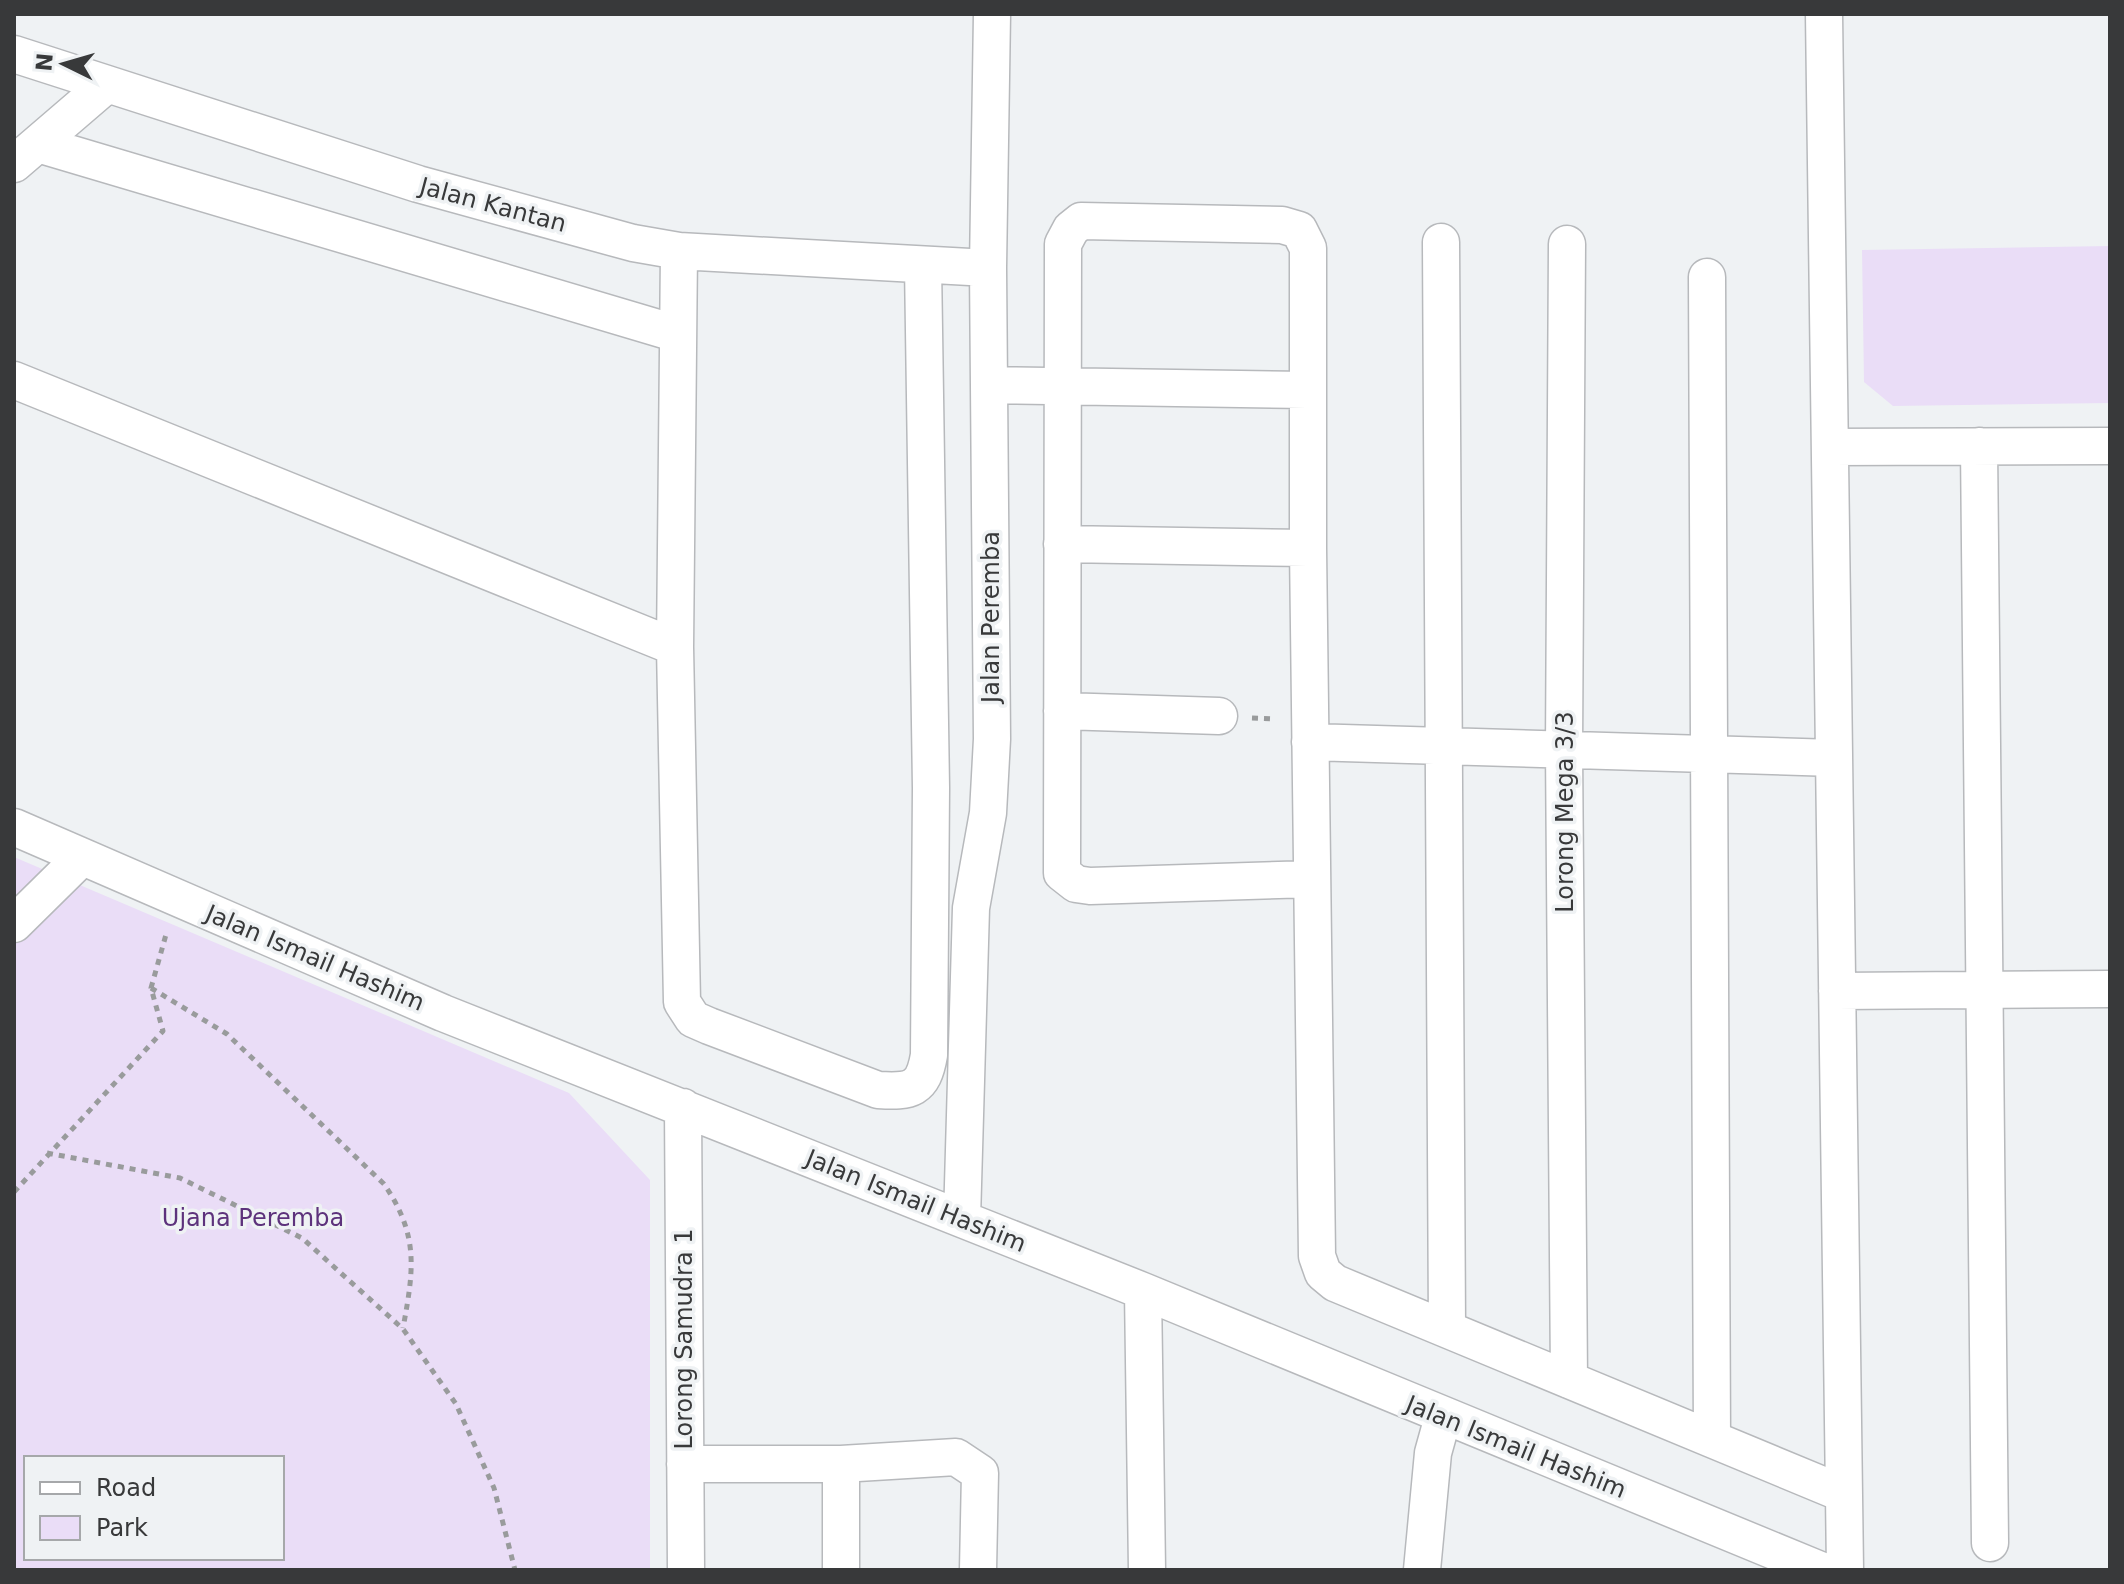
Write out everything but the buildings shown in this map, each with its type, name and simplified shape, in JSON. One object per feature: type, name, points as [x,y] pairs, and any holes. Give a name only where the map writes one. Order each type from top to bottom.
[{"type":"street","name":"Jalan Peremba","points":[[962,1219],[971,908],[988,813],[992,739],[988,268],[992,14]]},
{"type":"street","points":[[1824,14],[1845,1570]]},
{"type":"street","name":"Jalan Kantan","points":[[14,54],[418,184],[633,243],[679,251],[988,268]]},
{"type":"street","points":[[26,154],[106,85]]},
{"type":"street","points":[[26,154],[678,334]]},
{"type":"street","points":[[1312,879],[1090,886],[1076,884],[1062,873],[1063,244],[1071,229],[1081,221],[1282,225],[1299,230],[1308,248],[1308,548],[1317,1256],[1323,1273],[1335,1283],[1844,1494]]},
{"type":"street","points":[[1441,242],[1441,746],[1447,1328]]},
{"type":"street","name":"Lorong Mega 3/3","points":[[1567,244],[1564,749],[1569,1380]]},
{"type":"street","points":[[679,251],[675,647],[682,1002],[693,1019],[878,1090],[900,1091],[917,1086],[926,1074],[929,1055],[931,819],[923,265]]},
{"type":"street","points":[[1707,277],[1712,1439]]},
{"type":"street","points":[[14,380],[675,647]]},
{"type":"street","points":[[990,385],[1307,390]]},
{"type":"street","points":[[1979,446],[1990,1543]]},
{"type":"street","points":[[1830,447],[2110,446]]},
{"type":"street","points":[[1062,544],[1308,548]]},
{"type":"street","points":[[1062,711],[1219,716]]},
{"type":"street","points":[[1310,731],[1441,746],[1834,758]]},
{"type":"street","name":"Jalan Ismail Hashim","points":[[14,827],[443,1013],[1143,1291],[1786,1564],[1820,1570]]},
{"type":"street","points":[[14,924],[82,857]]},
{"type":"street","points":[[1837,991],[2110,989]]},
{"type":"street","name":"Lorong Samudra 1","points":[[683,1107],[686,1570]]},
{"type":"street","points":[[1143,1291],[1147,1570]]},
{"type":"street","points":[[1422,1570],[1429,1483],[1443,1417]]},
{"type":"street","points":[[685,1464],[841,1464],[956,1457],[980,1473],[978,1570]]},
{"type":"street","points":[[841,1464],[841,1570]]},
{"type":"path","points":[[1219,716],[1310,731]]},
{"type":"path","points":[[14,1192],[163,1031],[151,988],[176,899]]},
{"type":"path","points":[[151,988],[227,1034],[384,1184],[402,1211],[414,1270],[403,1329]]},
{"type":"path","points":[[47,1153],[180,1178],[302,1238],[403,1329],[456,1404],[494,1488],[515,1570]]},
{"type":"path","points":[[14,1181],[25,1180]]},
{"type":"green space","points":[[2110,246],[2110,403],[1893,406],[1864,382],[1862,250]]},
{"type":"green space","name":"Ujana Peremba","points":[[14,857],[569,1093],[650,1180],[650,1570],[14,1570]]}]
